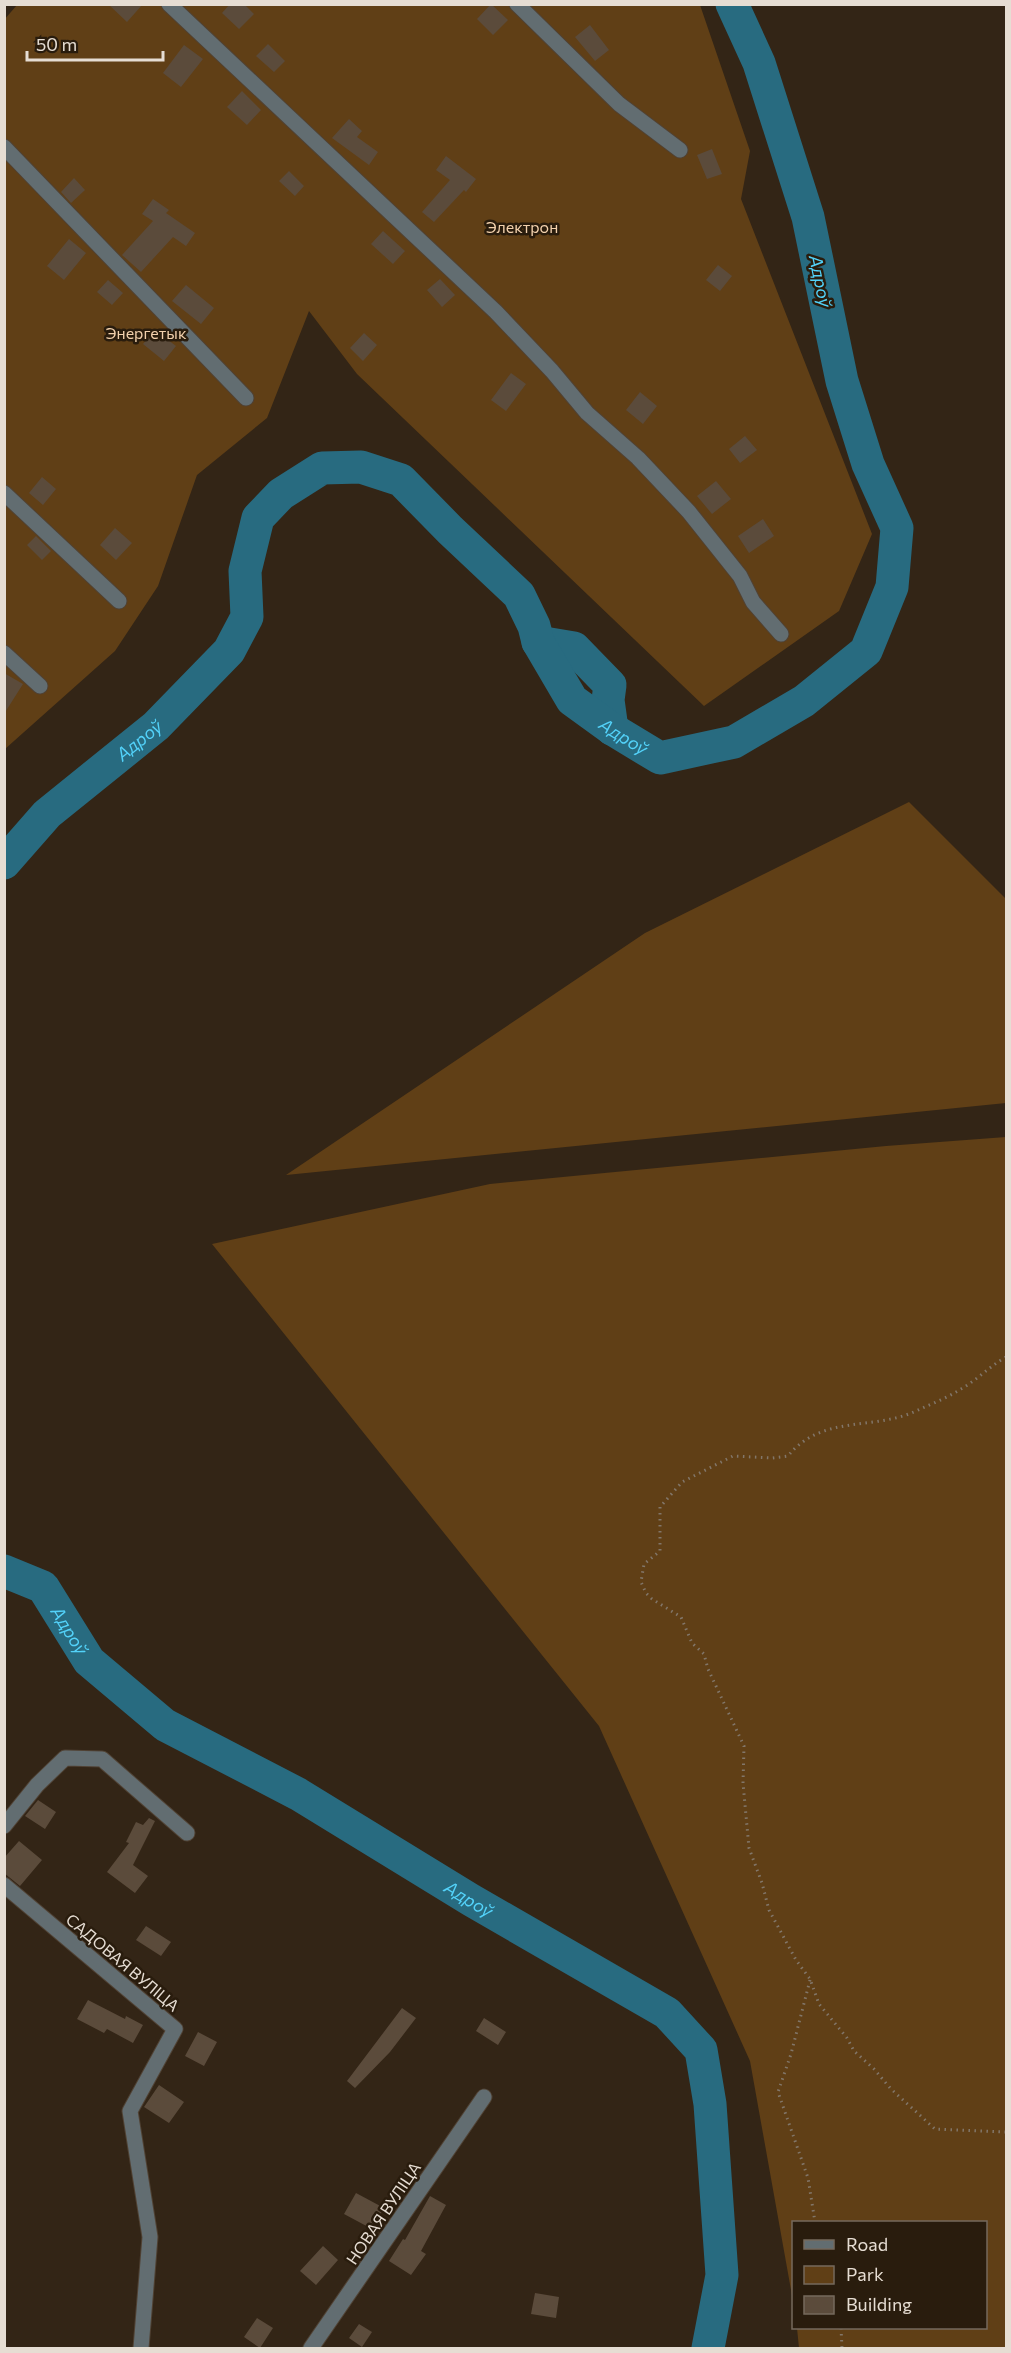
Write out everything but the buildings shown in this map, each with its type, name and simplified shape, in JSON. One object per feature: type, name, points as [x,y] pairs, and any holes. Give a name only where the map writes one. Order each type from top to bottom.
[{"type":"street","points":[[169,4],[496,312],[552,371],[587,413],[638,458],[689,512],[740,576],[753,602],[781,634]]},
{"type":"street","points":[[517,4],[619,104],[680,150]]},
{"type":"street","points":[[4,147],[246,398]]},
{"type":"street","points":[[4,493],[119,601]]},
{"type":"street","points":[[4,653],[40,686]]},
{"type":"street","points":[[4,1826],[37,1785],[65,1758],[102,1759],[187,1833]]},
{"type":"street","name":"САДОВАЯ ВУЛІЦА","points":[[4,1885],[175,2029],[130,2110],[150,2237],[141,2349]]},
{"type":"street","name":"НОВАЯ ВУЛІЦА","points":[[311,2349],[484,2097]]},
{"type":"path","points":[[1006,1357],[963,1389],[914,1412],[897,1418],[832,1428],[799,1442],[788,1456],[772,1458],[733,1456],[682,1482],[660,1507],[660,1551],[644,1564],[641,1582],[652,1599],[681,1617],[692,1643],[704,1654],[708,1669],[744,1746],[743,1783],[749,1848],[769,1910],[796,1960],[810,1978],[819,2004],[847,2038],[854,2051],[935,2129],[1006,2132]]},
{"type":"path","points":[[810,1978],[791,2054],[778,2092],[808,2178],[815,2221]]},
{"type":"path","points":[[841,2329],[842,2349]]},
{"type":"green space","name":"Электрон","points":[[17,5],[700,5],[750,151],[741,199],[872,534],[839,611],[704,706],[357,374],[309,311],[267,418],[197,475],[158,586],[115,651],[5,749],[4,20]]},
{"type":"green space","points":[[909,802],[1006,899],[1006,1103],[286,1175],[645,933]]},
{"type":"green space","points":[[1006,1137],[1006,2348],[799,2348],[797,2329],[987,2329],[987,2221],[792,2221],[792,2295],[750,2061],[599,1726],[212,1244],[490,1184],[886,1146]]},
{"type":"waterway","name":"Адроў","points":[[4,863],[47,814],[156,726],[229,651],[247,617],[245,571],[258,518],[281,494],[322,468],[361,467],[401,480],[519,595],[534,626],[538,642],[572,700],[612,729],[660,758],[734,742],[804,701],[866,651],[892,587],[897,528],[868,464],[842,381],[808,217],[759,63],[732,4]]},
{"type":"waterway","points":[[538,642],[574,648],[610,685],[608,700],[612,729]]},
{"type":"waterway","name":"Адроў","points":[[4,1571],[43,1587],[89,1661],[165,1725],[298,1794],[471,1900],[667,2013],[701,2050],[710,2104],[722,2275],[708,2348]]},
{"type":"park label","name":"Энергетык","points":[[146,332]]}]
